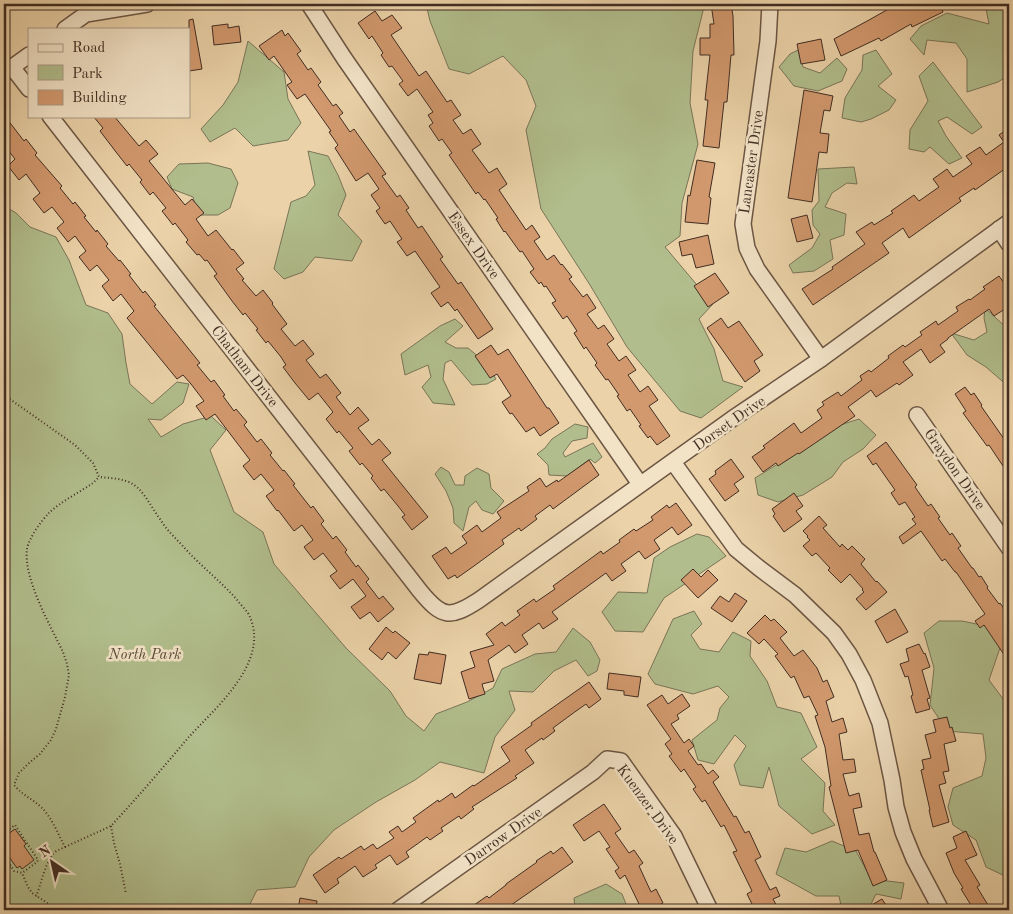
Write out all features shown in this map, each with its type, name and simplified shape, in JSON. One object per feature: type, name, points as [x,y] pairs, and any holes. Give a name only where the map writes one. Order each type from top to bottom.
[{"type":"street","points":[[66,28],[86,14],[147,4]]},
{"type":"street","name":"Essex Drive","points":[[309,4],[640,484]]},
{"type":"street","name":"Lancaster Drive","points":[[771,4],[768,41],[743,224],[748,248],[757,269],[821,359]]},
{"type":"street","points":[[28,56],[8,70],[28,88]]},
{"type":"street","name":"Chatham Drive","points":[[52,118],[420,591],[437,609],[444,612]]},
{"type":"street","points":[[1004,226],[1009,244]]},
{"type":"street","name":"Dorset Drive","points":[[444,612],[463,611],[732,419],[821,359],[1004,226]]},
{"type":"street","name":"Graydon Drive","points":[[917,415],[1009,548]]},
{"type":"street","points":[[673,462],[736,549],[795,595],[834,632],[849,654],[863,680],[880,723],[896,807],[904,832],[914,859],[941,910]]},
{"type":"street","name":"Darrow Drive","points":[[398,910],[593,772],[607,759]]},
{"type":"street","name":"Kuenzer Drive","points":[[607,759],[621,762],[674,836],[710,910]]},
{"type":"path","points":[[4,395],[76,445],[93,464],[99,477]]},
{"type":"path","points":[[36,897],[53,854],[111,826],[229,695],[251,657],[254,643],[252,623],[247,612],[228,590],[186,551],[167,530],[142,492],[128,482],[99,477]]},
{"type":"path","points":[[65,847],[44,809],[19,791],[14,784],[19,773],[40,754],[51,740],[66,697],[69,675],[63,652],[30,577],[27,549],[33,535],[49,513],[99,477]]},
{"type":"path","points":[[4,833],[15,825],[38,860],[22,873]]},
{"type":"path","points":[[111,826],[126,894]]},
{"type":"path","points":[[6,859],[14,870],[22,873],[28,887],[36,897],[58,910]]},
{"type":"path","points":[[4,872],[11,866]]},
{"type":"green space","points":[[426,4],[703,4],[693,51],[690,103],[698,144],[682,203],[680,236],[665,247],[713,304],[699,319],[714,349],[723,381],[743,387],[701,418],[680,411],[627,347],[541,209],[526,130],[536,106],[526,80],[503,56],[469,74],[449,69],[430,21]]},
{"type":"green space","points":[[985,4],[1009,4],[1009,75],[998,82],[967,92],[967,59],[956,43],[927,40],[924,55],[910,39],[921,26],[947,13],[989,24]]},
{"type":"green space","points":[[248,41],[284,72],[288,99],[301,123],[288,140],[253,146],[235,128],[210,142],[201,129],[223,105],[238,82]]},
{"type":"green space","points":[[798,50],[803,67],[820,73],[837,58],[847,69],[842,81],[818,91],[794,86],[779,67],[790,54]]},
{"type":"green space","points":[[876,50],[892,74],[878,86],[896,100],[889,110],[871,119],[861,122],[842,118],[845,98],[862,70],[863,55]]},
{"type":"green space","points":[[933,62],[982,127],[972,134],[947,117],[938,121],[962,158],[949,164],[930,147],[924,152],[909,149],[910,130],[928,101],[919,76]]},
{"type":"green space","points":[[308,151],[328,156],[346,195],[338,215],[362,241],[352,261],[315,257],[303,272],[284,279],[274,269],[291,202],[306,196],[315,185]]},
{"type":"green space","points":[[208,163],[231,169],[238,183],[230,208],[218,215],[198,215],[193,197],[172,189],[167,177],[179,164]]},
{"type":"green space","points":[[854,167],[857,184],[847,183],[832,193],[825,207],[846,214],[844,235],[830,240],[833,259],[814,271],[793,273],[789,265],[812,248],[820,234],[813,225],[812,210],[819,201],[818,169]]},
{"type":"green space","name":"North Park","points":[[4,206],[16,213],[30,227],[56,237],[69,260],[86,305],[108,313],[122,334],[130,384],[152,404],[177,382],[189,384],[183,403],[161,420],[148,419],[161,437],[183,424],[211,416],[226,430],[210,450],[234,512],[263,532],[274,564],[346,648],[390,691],[406,716],[424,731],[436,714],[467,702],[493,688],[502,669],[535,654],[556,652],[573,628],[590,642],[600,660],[597,671],[588,676],[576,660],[554,671],[533,692],[509,691],[515,710],[495,737],[484,773],[440,762],[415,780],[376,802],[334,830],[309,857],[295,887],[257,890],[247,910],[220,910],[218,908],[213,910],[4,910]]},
{"type":"green space","points":[[985,308],[1009,330],[1004,366],[1009,368],[1009,387],[986,367],[967,355],[951,333],[974,340],[987,332],[984,318]]},
{"type":"green space","points":[[455,319],[463,326],[445,342],[456,348],[468,348],[486,363],[496,379],[487,384],[472,385],[451,360],[445,363],[443,379],[455,405],[433,403],[422,387],[431,377],[428,365],[405,375],[401,354],[440,326]]},
{"type":"green space","points":[[859,419],[876,435],[863,449],[843,462],[832,477],[803,495],[778,502],[758,495],[755,478],[837,426]]},
{"type":"green space","points":[[575,424],[588,427],[587,438],[572,441],[563,453],[565,457],[593,443],[602,457],[595,463],[590,459],[567,476],[549,475],[548,465],[537,454],[552,439]]},
{"type":"green space","points":[[441,467],[449,472],[455,485],[464,485],[465,476],[477,468],[489,474],[491,488],[504,501],[493,514],[482,510],[476,501],[469,507],[463,531],[454,523],[453,508],[446,491],[435,474]]},
{"type":"green space","points":[[697,534],[709,537],[726,556],[664,598],[643,632],[615,631],[602,612],[618,592],[647,593],[654,558],[670,547]]},
{"type":"green space","points":[[694,611],[702,624],[691,635],[700,649],[719,652],[733,632],[751,641],[750,656],[767,681],[777,707],[801,713],[817,747],[801,759],[825,783],[823,811],[835,825],[812,834],[779,806],[769,767],[763,788],[740,785],[734,765],[746,746],[735,735],[714,764],[698,760],[692,740],[717,720],[720,708],[729,697],[718,686],[693,694],[655,684],[648,674],[673,619]]},
{"type":"green space","points":[[939,621],[962,621],[986,626],[1001,645],[989,680],[1009,707],[1009,875],[1007,877],[986,867],[976,840],[953,825],[948,807],[953,788],[982,776],[986,758],[983,734],[947,731],[930,705],[934,668],[924,633]]},
{"type":"green space","points":[[832,841],[856,851],[871,879],[904,883],[901,899],[876,894],[868,910],[842,910],[839,896],[816,896],[776,874],[785,848],[806,852]]},
{"type":"green space","points":[[606,884],[622,894],[630,910],[575,910],[574,898]]},
{"type":"building","points":[[711,4],[731,4],[733,16],[734,55],[731,55],[727,102],[724,102],[719,148],[703,146],[708,100],[705,100],[710,55],[700,55],[700,38],[710,38],[710,24],[714,24]]},
{"type":"building","points":[[905,4],[940,4],[943,12],[912,27],[911,24],[881,41],[879,38],[841,56],[834,39],[892,7],[893,9]]},
{"type":"building","points":[[375,11],[382,21],[392,15],[402,28],[391,35],[419,76],[426,71],[447,102],[451,100],[461,115],[453,120],[463,134],[471,129],[481,144],[472,150],[489,173],[497,168],[507,184],[499,190],[526,230],[532,225],[540,237],[534,241],[547,260],[554,255],[572,277],[569,279],[583,297],[587,294],[596,308],[587,314],[598,329],[604,325],[614,339],[607,344],[619,361],[626,356],[636,370],[628,375],[640,392],[648,386],[658,400],[649,406],[670,436],[657,445],[650,436],[648,438],[639,426],[641,425],[630,409],[627,411],[608,379],[606,380],[595,365],[597,363],[586,347],[584,349],[574,333],[577,331],[567,316],[563,319],[552,303],[556,301],[546,286],[544,287],[541,282],[539,284],[530,272],[534,269],[522,251],[520,252],[504,232],[496,219],[498,218],[485,199],[478,192],[476,194],[449,155],[452,153],[442,139],[439,141],[429,126],[433,123],[428,115],[433,112],[417,89],[408,96],[399,84],[403,81],[392,66],[389,67],[372,36],[369,39],[358,23]]},
{"type":"building","points":[[193,19],[202,69],[190,71],[190,28],[189,20]]},
{"type":"building","points":[[228,24],[228,28],[239,26],[241,42],[214,45],[212,26]]},
{"type":"building","points":[[282,30],[285,36],[288,33],[301,51],[297,54],[308,70],[311,68],[321,82],[318,85],[333,106],[336,104],[343,113],[339,116],[350,132],[354,129],[386,174],[382,176],[397,197],[400,195],[409,208],[406,210],[418,228],[422,226],[443,257],[440,259],[458,284],[461,282],[493,329],[478,339],[457,309],[455,311],[448,302],[441,307],[431,293],[440,287],[415,251],[407,256],[397,242],[402,239],[390,221],[385,224],[376,211],[380,208],[371,195],[379,189],[368,173],[356,181],[335,148],[338,145],[329,132],[331,131],[305,94],[297,99],[287,85],[292,82],[274,56],[269,60],[259,46]]},
{"type":"building","points":[[821,39],[825,60],[801,64],[797,44]]},
{"type":"building","points":[[804,90],[833,96],[830,111],[824,110],[820,133],[829,134],[827,153],[819,152],[812,202],[788,198]]},
{"type":"building","points":[[4,115],[24,141],[26,139],[37,153],[35,155],[62,186],[60,188],[73,204],[75,202],[86,216],[84,217],[108,244],[106,246],[120,260],[143,293],[145,291],[156,305],[154,306],[200,363],[197,365],[211,382],[214,380],[234,411],[236,409],[247,422],[244,425],[257,442],[261,439],[272,453],[270,455],[295,484],[293,485],[311,508],[313,506],[324,521],[321,524],[333,539],[336,536],[347,550],[345,552],[356,567],[358,565],[369,579],[366,582],[379,599],[383,596],[394,609],[378,622],[370,612],[360,619],[351,607],[366,596],[353,579],[340,589],[330,576],[337,571],[323,553],[314,560],[304,547],[313,540],[302,525],[294,531],[277,511],[266,496],[274,490],[261,474],[254,480],[243,466],[250,460],[215,414],[206,420],[196,406],[204,401],[183,375],[177,379],[127,318],[134,311],[121,294],[113,301],[102,286],[109,280],[97,265],[90,271],[79,257],[86,251],[75,236],[68,242],[57,228],[64,222],[52,207],[44,213],[33,199],[40,193],[26,174],[19,180],[8,166],[15,159],[4,145]]},
{"type":"building","points":[[95,118],[116,118],[139,146],[146,140],[158,154],[149,161],[185,205],[192,199],[204,213],[196,219],[208,236],[216,230],[233,249],[244,263],[236,269],[244,279],[242,280],[256,296],[263,290],[287,324],[281,329],[295,346],[303,340],[314,354],[306,360],[320,378],[326,374],[341,393],[336,397],[350,415],[358,407],[369,420],[358,428],[372,445],[379,439],[391,453],[382,460],[428,517],[412,530],[402,517],[405,515],[384,489],[381,491],[371,478],[373,476],[362,463],[360,465],[349,451],[353,448],[326,419],[333,412],[318,393],[309,400],[295,383],[283,367],[286,365],[281,357],[268,341],[266,343],[256,330],[258,329],[232,301],[214,276],[217,274],[207,260],[205,261],[199,254],[197,255],[186,242],[188,240],[175,223],[173,225],[162,211],[166,208],[153,192],[150,195],[140,182],[142,180],[129,164],[127,166],[100,131],[103,128]]},
{"type":"building","points":[[1009,128],[1009,166],[975,190],[974,188],[959,198],[961,201],[909,238],[903,228],[882,243],[889,253],[813,305],[802,289],[833,269],[832,267],[865,244],[856,232],[872,222],[874,225],[893,213],[891,211],[914,195],[919,201],[939,187],[933,179],[947,169],[953,177],[972,164],[966,156],[980,147],[986,155],[1004,142],[999,135]]},
{"type":"building","points":[[697,160],[715,163],[709,197],[711,198],[708,224],[685,222],[688,195],[690,196]]},
{"type":"building","points":[[807,215],[813,238],[797,242],[791,219]]},
{"type":"building","points":[[708,235],[714,264],[696,268],[692,254],[682,256],[679,242]]},
{"type":"building","points":[[715,273],[729,293],[708,307],[694,286]]},
{"type":"building","points":[[999,276],[1009,290],[1009,295],[1003,299],[1008,307],[994,316],[989,309],[948,338],[940,345],[945,352],[930,363],[921,349],[903,362],[913,375],[876,397],[871,390],[848,407],[855,416],[799,454],[778,466],[776,463],[763,472],[752,457],[765,448],[763,446],[794,423],[801,433],[822,418],[817,410],[824,405],[822,402],[838,392],[841,396],[862,380],[860,376],[869,370],[871,372],[903,345],[905,347],[922,335],[920,332],[936,321],[938,325],[958,311],[956,307],[970,300],[985,289],[983,287]]},
{"type":"building","points":[[721,318],[728,328],[739,321],[763,355],[754,361],[760,371],[745,382],[707,328]]},
{"type":"building","points":[[491,345],[498,355],[508,349],[559,423],[540,436],[534,427],[526,432],[512,413],[510,414],[502,402],[511,396],[497,374],[490,378],[475,356]]},
{"type":"building","points":[[965,387],[971,395],[974,393],[1009,446],[1009,475],[989,445],[987,446],[963,413],[966,411],[955,394]]},
{"type":"building","points":[[886,442],[917,485],[915,487],[928,506],[931,504],[950,535],[952,533],[961,546],[958,548],[979,577],[981,576],[987,588],[1007,613],[1004,615],[1009,623],[1009,662],[984,625],[980,628],[975,621],[985,614],[956,572],[945,559],[942,561],[921,531],[903,544],[899,537],[916,524],[912,519],[915,517],[905,502],[899,505],[891,493],[895,490],[876,463],[873,465],[867,456]]},
{"type":"building","points":[[731,459],[744,477],[734,484],[739,491],[725,501],[709,479],[716,474],[715,471]]},
{"type":"building","points":[[589,460],[599,475],[553,509],[550,505],[535,516],[537,519],[521,531],[519,528],[502,540],[504,544],[457,578],[455,575],[448,579],[432,556],[446,547],[451,554],[467,543],[462,536],[477,525],[482,532],[501,518],[497,512],[529,491],[527,487],[540,478],[546,487],[557,480],[558,482]]},
{"type":"building","points":[[794,493],[803,506],[796,511],[802,519],[784,532],[773,516],[775,514],[772,509]]},
{"type":"building","points":[[676,503],[692,525],[678,535],[672,527],[654,540],[660,549],[645,559],[639,551],[621,564],[626,571],[612,581],[606,573],[552,612],[558,619],[543,629],[539,623],[522,635],[528,644],[515,653],[509,645],[488,660],[494,681],[482,684],[485,694],[469,699],[461,672],[475,667],[470,652],[494,645],[486,634],[502,622],[505,626],[520,615],[517,611],[534,599],[536,602],[555,589],[553,586],[601,551],[603,554],[634,529],[636,531],[653,520],[651,517],[667,505],[669,508]]},
{"type":"building","points":[[819,516],[827,525],[823,528],[840,547],[842,544],[848,550],[852,546],[865,559],[861,564],[887,592],[866,610],[856,599],[864,592],[863,589],[850,574],[841,583],[828,570],[830,568],[816,553],[812,556],[803,546],[810,540],[803,531]]},
{"type":"building","points":[[693,569],[701,577],[708,570],[718,580],[698,598],[681,580]]},
{"type":"building","points":[[735,593],[747,601],[732,622],[711,608],[720,596],[729,602]]},
{"type":"building","points":[[895,609],[908,632],[887,643],[875,621]]},
{"type":"building","points":[[765,615],[771,621],[774,619],[787,632],[780,638],[794,656],[803,650],[817,668],[823,682],[827,680],[834,697],[826,701],[832,722],[843,718],[847,732],[839,734],[843,760],[854,759],[856,772],[843,774],[849,796],[859,793],[862,807],[853,809],[859,835],[869,833],[874,852],[887,880],[873,886],[858,850],[846,853],[829,787],[831,786],[825,747],[815,716],[818,715],[809,696],[804,698],[794,676],[791,678],[775,656],[778,654],[764,639],[759,644],[747,633]]},
{"type":"building","points":[[386,627],[393,633],[395,631],[410,643],[396,659],[388,652],[382,660],[369,649]]},
{"type":"building","points":[[919,644],[925,653],[930,667],[922,670],[930,698],[927,699],[930,709],[916,713],[908,676],[905,677],[900,664],[909,661],[906,649]]},
{"type":"building","points":[[429,652],[446,655],[441,684],[414,679],[419,654],[428,655]]},
{"type":"building","points":[[609,673],[641,677],[638,697],[624,695],[624,691],[607,689]]},
{"type":"building","points":[[589,682],[601,699],[589,708],[586,704],[553,728],[555,731],[525,750],[534,763],[515,776],[517,778],[472,807],[474,809],[461,819],[459,816],[441,828],[443,831],[430,840],[427,837],[406,852],[409,857],[397,865],[390,855],[375,865],[377,868],[363,877],[355,866],[337,879],[339,883],[325,893],[313,875],[339,857],[341,859],[361,846],[364,850],[373,844],[377,849],[394,838],[389,832],[398,826],[402,832],[416,822],[413,818],[438,800],[439,802],[452,793],[455,798],[510,761],[501,747]]},
{"type":"building","points":[[682,694],[690,706],[677,715],[679,719],[671,724],[684,743],[689,739],[694,746],[688,751],[698,765],[701,764],[708,774],[713,770],[719,777],[713,782],[745,833],[749,831],[761,857],[755,860],[770,890],[776,887],[780,896],[773,899],[779,910],[755,910],[747,894],[752,891],[733,852],[737,851],[724,825],[721,827],[705,800],[702,802],[693,789],[696,787],[684,769],[681,772],[669,756],[672,754],[665,744],[671,739],[647,705],[662,695],[668,704]]},
{"type":"building","points":[[947,717],[956,741],[944,744],[949,771],[943,772],[946,783],[939,785],[949,822],[933,827],[921,770],[924,769],[922,760],[931,758],[925,735],[936,732],[933,720]]},
{"type":"building","points":[[604,804],[621,829],[615,833],[629,853],[634,850],[643,863],[639,866],[651,892],[656,889],[663,903],[648,910],[624,910],[639,904],[625,875],[620,879],[615,871],[619,868],[606,849],[610,847],[599,831],[584,841],[573,825]]},
{"type":"building","points":[[15,829],[26,844],[24,846],[34,860],[22,869],[20,866],[17,868],[4,850],[4,837]]},
{"type":"building","points":[[966,831],[977,855],[965,860],[980,885],[977,887],[991,910],[974,910],[961,889],[963,888],[954,873],[946,853],[957,848],[953,837]]},
{"type":"building","points":[[562,847],[573,862],[504,910],[467,910],[487,896],[489,898],[551,851],[553,854]]},
{"type":"building","points":[[300,898],[317,901],[316,910],[298,910]]},
{"type":"building","points":[[882,899],[889,910],[863,910]]}]
